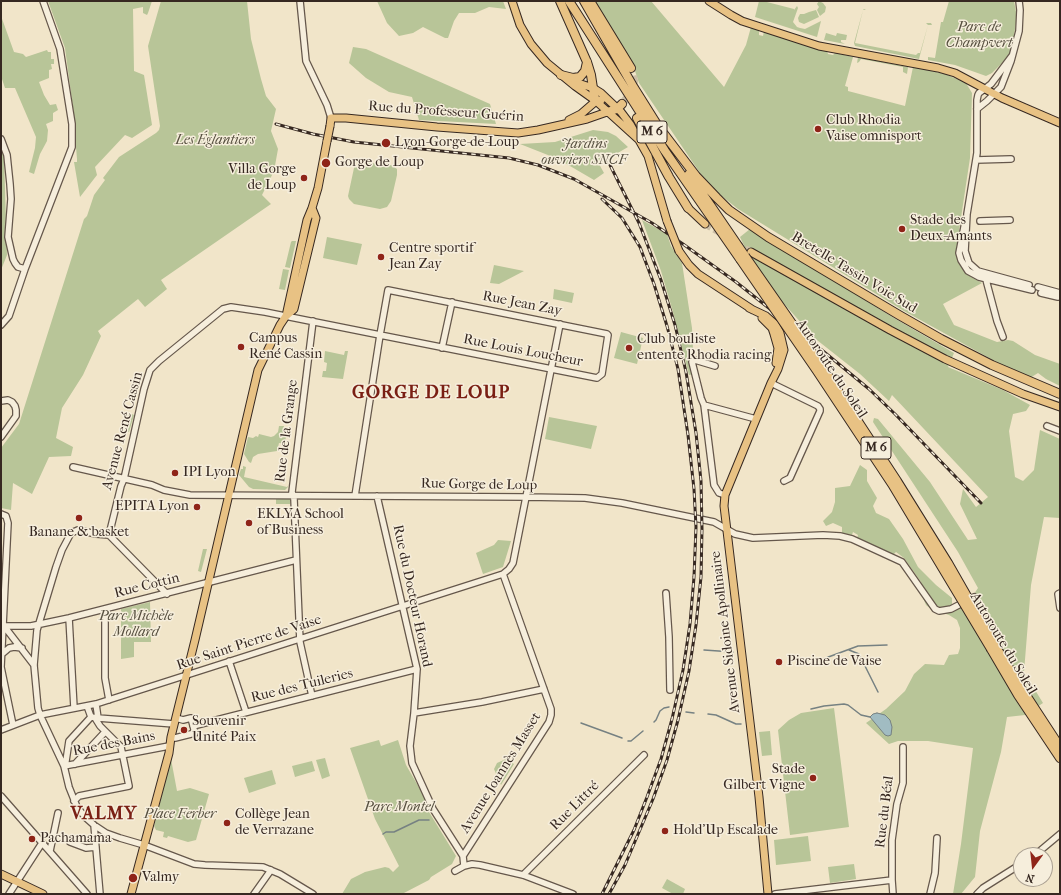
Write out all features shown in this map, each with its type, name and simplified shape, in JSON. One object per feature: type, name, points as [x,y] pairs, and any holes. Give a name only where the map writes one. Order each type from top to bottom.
[{"type":"highway","points":[[560,1],[587,62],[591,75],[593,88],[590,103]]},
{"type":"highway","name":"Autoroute du Soleil","points":[[569,1],[669,157],[745,256]]},
{"type":"highway","name":"Autoroute du Soleil","points":[[584,1],[634,88],[664,134],[897,480],[948,563],[1018,695],[1060,758]]},
{"type":"highway","points":[[589,1],[602,19],[632,68]]},
{"type":"highway","points":[[561,75],[573,78],[580,77],[585,71],[587,62]]},
{"type":"highway","points":[[614,73],[669,177],[688,208]]},
{"type":"highway","points":[[607,112],[620,106]]},
{"type":"highway","name":"Bretelle Tassin Voie Sud","points":[[664,134],[702,182],[729,210],[768,237],[879,304],[941,339],[992,365],[1060,394]]},
{"type":"highway","name":"Autoroute du Soleil","points":[[994,648],[1060,747]]},
{"type":"main road","name":"Avenue Sidoine Apollinaire","points":[[512,1],[520,25],[531,44],[547,63],[584,92],[590,103],[607,112],[638,140]]},
{"type":"main road","points":[[709,1],[731,15],[769,30],[832,49],[938,68],[955,73],[995,94],[1060,123]]},
{"type":"main road","name":"Avenue Sidoine Apollinaire","points":[[561,75],[593,88],[620,106],[648,156],[667,221],[679,251],[698,274],[749,308],[766,316],[775,324],[780,333],[784,350],[778,369],[772,380],[725,495],[724,506],[759,797],[768,894]]},
{"type":"main road","name":"Rue du Professeur Guérin","points":[[559,125],[590,103],[606,98]]},
{"type":"main road","points":[[606,98],[607,112]]},
{"type":"main road","name":"Rue du Professeur Guérin","points":[[331,118],[518,132],[538,130],[587,119],[607,112]]},
{"type":"main road","points":[[131,894],[169,753],[171,737],[187,675],[258,370],[286,316],[306,222],[312,208],[331,118]]},
{"type":"main road","points":[[688,208],[705,224]]},
{"type":"main road","points":[[745,256],[945,359],[1009,388],[1060,407]]},
{"type":"main road","points":[[1,874],[42,894]]},
{"type":"street","points":[[1,325],[9,316],[25,269],[70,154],[73,137],[60,49],[43,1]]},
{"type":"street","points":[[300,1],[306,61],[325,100],[331,118]]},
{"type":"street","points":[[977,109],[1001,87],[1019,31],[1019,1]]},
{"type":"street","points":[[1012,56],[991,84],[978,95],[976,160],[968,214],[963,228],[959,253],[961,260],[968,271],[979,277],[985,276],[1030,287]]},
{"type":"street","points":[[1,139],[7,155],[10,184],[11,199],[8,238],[15,263],[18,267],[25,269]]},
{"type":"street","points":[[976,160],[1011,159]]},
{"type":"street","points":[[980,221],[1010,220]]},
{"type":"street","points":[[985,276],[997,321],[1003,337]]},
{"type":"street","name":"Rue Jean Zay","points":[[380,335],[388,290],[452,302],[607,334],[602,374],[600,377]]},
{"type":"street","points":[[1060,293],[1040,290],[1060,297]]},
{"type":"street","name":"Rue Louis Loucheur","points":[[442,348],[452,302]]},
{"type":"street","name":"Avenue René Cassin","points":[[109,535],[124,479],[141,401],[150,370],[159,361],[224,309],[230,307],[241,308],[286,316]]},
{"type":"street","points":[[1,320],[10,312]]},
{"type":"street","name":"Rue Louis Loucheur","points":[[286,316],[550,369],[597,378],[600,377]]},
{"type":"street","name":"Rue de la Grange","points":[[312,321],[292,492],[300,639],[312,696]]},
{"type":"street","points":[[503,574],[513,563],[560,324]]},
{"type":"street","points":[[356,496],[380,335]]},
{"type":"street","points":[[715,366],[695,360],[692,362],[704,405],[714,485],[719,493],[725,495]]},
{"type":"street","points":[[772,380],[818,406],[820,409],[790,478],[784,480]]},
{"type":"street","points":[[1,401],[8,400],[12,402],[15,406],[16,416],[1,437]]},
{"type":"street","points":[[704,405],[756,419]]},
{"type":"street","points":[[1047,426],[1060,431]]},
{"type":"street","name":"Rue Gorge de Loup","points":[[73,466],[182,494],[214,496],[229,494],[584,498],[622,503],[714,522],[735,534],[753,538],[823,535],[840,536],[852,539],[902,562],[935,609],[939,611],[951,609],[974,597]]},
{"type":"street","name":"Rue du Docteur Horand","points":[[377,496],[417,669],[410,746],[412,763],[433,809],[463,856]]},
{"type":"street","points":[[1,514],[6,516],[8,523],[1,667],[13,725]]},
{"type":"street","points":[[167,594],[109,535],[78,530],[71,533],[62,550],[37,630],[34,665],[40,714],[64,766],[74,801],[85,817],[106,833],[144,845],[194,864],[264,867],[280,874],[313,894]]},
{"type":"street","name":"Rue Cottin","points":[[4,626],[40,624],[69,618],[296,560]]},
{"type":"street","name":"Rue Saint Pierre de Vaise","points":[[1,730],[40,714],[96,704],[503,574]]},
{"type":"street","name":"Avenue Joannès Masset","points":[[463,856],[549,722],[551,715],[551,709],[503,574]]},
{"type":"street","points":[[1060,593],[1058,594],[1060,608]]},
{"type":"street","points":[[666,594],[669,637],[670,690]]},
{"type":"street","points":[[105,609],[105,678],[109,700]]},
{"type":"street","points":[[69,618],[74,708]]},
{"type":"street","points":[[4,626],[34,665]]},
{"type":"street","points":[[2,654],[9,648],[22,648]]},
{"type":"street","points":[[229,661],[246,712]]},
{"type":"street","name":"Rue des Tuileries","points":[[193,726],[417,669]]},
{"type":"street","points":[[414,713],[482,702],[544,689]]},
{"type":"street","points":[[64,766],[69,742],[95,718],[96,704]]},
{"type":"street","points":[[74,801],[79,796],[129,786],[121,747],[105,732],[87,706]]},
{"type":"street","points":[[95,718],[175,721],[191,718],[195,733],[175,738],[171,737]]},
{"type":"street","points":[[75,764],[105,732]]},
{"type":"street","name":"Rue des Bains","points":[[64,766],[169,746]]},
{"type":"street","name":"Rue du Béal","points":[[893,894],[892,840],[897,804],[902,783],[904,747]]},
{"type":"street","name":"Rue Littré","points":[[523,874],[644,755]]},
{"type":"street","points":[[1,796],[87,894]]},
{"type":"street","points":[[50,851],[58,812]]},
{"type":"street","points":[[94,825],[100,894]]},
{"type":"street","points":[[1045,847],[1060,834]]},
{"type":"street","points":[[930,894],[935,873],[937,838]]},
{"type":"street","points":[[70,842],[86,848],[96,847]]},
{"type":"street","points":[[9,894],[42,843]]},
{"type":"street","points":[[463,856],[464,866]]},
{"type":"street","points":[[455,871],[472,864],[480,865],[523,874],[573,894]]},
{"type":"street","points":[[977,894],[983,888],[1013,869]]},
{"type":"street","points":[[254,894],[271,870]]},
{"type":"street","points":[[775,894],[825,891],[892,880]]},
{"type":"green space","points":[[48,1],[152,1],[147,15],[143,13],[143,7],[133,9],[134,71],[144,75],[152,125],[132,138],[125,135],[95,167],[97,175],[80,197],[74,162],[77,162],[75,123],[65,48]]},
{"type":"green space","name":"Les Églantiers","points":[[161,1],[247,1],[251,39],[261,79],[266,96],[276,109],[271,131],[278,149],[274,171],[262,195],[271,204],[161,280],[167,289],[145,307],[138,299],[98,331],[101,336],[83,375],[62,408],[56,438],[73,447],[71,456],[49,457],[32,494],[13,483],[11,510],[1,508],[1,448],[19,424],[84,219],[87,216],[94,195],[105,180],[103,178],[119,157],[159,130],[160,126],[148,46]]},
{"type":"green space","points":[[377,1],[503,1],[506,9],[489,7],[475,13],[459,13],[454,21],[448,38],[445,38],[423,27],[413,33],[399,36],[387,23]]},
{"type":"green space","points":[[593,1],[651,1],[724,87],[746,45],[751,27],[759,29],[759,35],[763,36],[764,31],[827,51],[828,54],[833,55],[835,53],[853,57],[845,86],[848,87],[848,91],[905,106],[913,67],[945,74],[966,83],[972,93],[970,158],[956,251],[964,271],[982,283],[943,304],[954,325],[997,342],[1008,340],[1013,341],[1035,355],[1060,364],[1060,386],[1038,373],[1030,378],[1011,370],[904,311],[738,209],[719,194],[708,184],[700,173],[639,83],[633,65]]},
{"type":"green space","points":[[759,1],[794,10],[797,6],[798,8],[793,22],[797,27],[805,29],[821,21],[817,37],[755,17]]},
{"type":"green space","points":[[819,1],[826,7],[825,12],[820,16],[817,10],[819,7],[817,4]]},
{"type":"green space","name":"Parc de Champvert","points":[[949,1],[1014,1],[1017,17],[1012,47],[1009,56],[992,73],[986,76],[955,65],[928,60],[928,57],[935,58],[941,22],[943,22]]},
{"type":"green space","points":[[816,10],[819,17],[804,24],[799,22],[798,18],[800,14]]},
{"type":"green space","points":[[863,10],[855,43],[916,55],[920,53],[928,25],[919,59],[855,46],[854,43]]},
{"type":"green space","points":[[1,16],[14,52],[23,54],[26,57],[47,50],[48,52],[51,52],[51,59],[54,59],[54,64],[51,64],[52,69],[49,70],[49,78],[39,82],[50,105],[56,104],[58,110],[53,113],[53,121],[46,124],[48,130],[47,141],[40,154],[34,174],[29,172],[36,137],[15,88],[5,88],[1,76]]},
{"type":"green space","points":[[826,33],[836,36],[837,33],[847,35],[846,40],[841,40],[841,42],[845,44],[824,40]]},
{"type":"green space","points":[[353,47],[366,49],[490,104],[496,124],[419,120],[412,97],[389,92],[366,78],[349,63]]},
{"type":"green space","points":[[858,57],[908,67],[907,74],[903,72],[903,67],[861,59],[857,63]]},
{"type":"green space","name":"Jardins ouvriers SNCF","points":[[593,130],[608,132],[616,136],[628,147],[599,164],[604,173],[594,180],[558,159],[520,144],[555,142]]},
{"type":"green space","points":[[1,150],[4,156],[7,255],[1,270]]},
{"type":"green space","points":[[361,162],[391,165],[397,169],[391,201],[387,207],[380,209],[354,204],[349,199],[348,196],[354,168]]},
{"type":"green space","points":[[642,220],[667,234],[671,246],[682,263],[692,328],[693,350],[690,359],[694,374],[689,375],[661,271]]},
{"type":"green space","points":[[750,229],[894,318],[954,353],[948,367],[1003,390],[1030,405],[1026,411],[1013,414],[1009,431],[1015,477],[1023,481],[1034,470],[1040,430],[1060,439],[1060,518],[1044,517],[1031,585],[1024,672],[1043,703],[1025,715],[1007,717],[1001,752],[980,831],[975,877],[961,894],[953,894],[973,748],[928,741],[898,741],[889,744],[866,723],[886,709],[905,691],[914,674],[925,664],[944,665],[949,655],[958,654],[960,648],[960,628],[957,620],[949,615],[931,609],[926,605],[923,598],[921,582],[904,558],[896,552],[893,555],[857,538],[858,535],[853,532],[852,535],[842,533],[842,527],[833,523],[826,526],[823,521],[832,512],[835,502],[835,488],[850,486],[860,465],[867,470],[867,481],[877,498],[873,506],[876,513],[889,519],[903,539],[918,567],[952,598],[952,606],[974,594],[978,588],[958,552],[873,422],[874,418],[878,419],[930,482],[968,540],[977,539],[960,504],[963,489],[976,507],[988,497],[892,395],[889,401],[860,374],[803,329],[804,326],[768,286],[748,254],[740,237]]},
{"type":"green space","points":[[327,237],[362,244],[357,265],[323,258]]},
{"type":"green space","points":[[292,241],[296,241],[290,268],[285,267]]},
{"type":"green space","points":[[494,265],[524,271],[499,284],[490,283]]},
{"type":"green space","points":[[283,269],[289,270],[285,290],[279,289]]},
{"type":"green space","points":[[554,289],[574,293],[572,303],[553,299]]},
{"type":"green space","name":"Club bouliste entente Rhodia racing","points":[[621,332],[643,338],[637,364],[614,358]]},
{"type":"green space","points":[[325,351],[344,355],[345,351],[348,351],[343,379],[322,377],[323,371],[326,371],[327,363],[324,362]]},
{"type":"green space","points":[[129,413],[134,415],[129,432],[125,431]]},
{"type":"green space","points":[[549,417],[597,426],[591,449],[545,439]]},
{"type":"green space","points":[[279,426],[284,426],[283,434],[286,436],[285,444],[279,443],[277,451],[258,454],[253,457],[251,463],[249,462],[244,454],[248,437],[258,437],[259,434],[271,437],[274,436],[278,432]]},
{"type":"green space","points":[[243,466],[246,467],[244,477],[288,487],[285,490],[253,489],[249,487],[239,475],[241,469],[243,469]]},
{"type":"green space","points":[[276,499],[290,499],[290,504],[276,504]]},
{"type":"green space","points":[[498,540],[511,541],[503,567],[483,574],[476,553],[494,545]]},
{"type":"green space","points":[[203,549],[207,549],[201,572],[198,571]]},
{"type":"green space","name":"Parc Michèle Mollard","points":[[150,602],[151,642],[134,642],[134,657],[121,659],[121,609]]},
{"type":"green space","name":"Stade Gilbert Vigne","points":[[834,708],[849,827],[790,835],[778,730],[789,720],[801,713]]},
{"type":"green space","points":[[770,731],[772,755],[762,756],[759,732]]},
{"type":"green space","name":"Parc Montel","points":[[379,740],[381,746],[398,740],[406,765],[424,796],[429,812],[456,856],[452,864],[431,877],[429,880],[402,894],[342,894],[351,879],[365,872],[385,867],[389,868],[393,872],[399,866],[375,819],[350,748]]},
{"type":"green space","points":[[325,758],[330,776],[322,779],[316,760]]},
{"type":"green space","name":"Place Ferber","points":[[171,759],[177,791],[190,788],[209,794],[196,840],[188,842],[168,836],[167,838],[163,837],[164,832],[156,830],[154,826]]},
{"type":"green space","points":[[506,759],[514,764],[501,785],[494,769],[497,763]]},
{"type":"green space","points":[[312,761],[315,771],[295,777],[292,766]]},
{"type":"green space","points":[[272,770],[276,784],[249,793],[244,778]]},
{"type":"green space","points":[[808,836],[811,861],[776,865],[774,840]]},
{"type":"green space","points":[[854,864],[856,879],[830,883],[828,867]]},
{"type":"green space","points":[[667,879],[685,889],[683,894],[673,894],[662,888]]},
{"type":"water","points":[[877,713],[885,715],[890,720],[892,727],[891,735],[885,735],[870,717]]},
{"type":"waterway","points":[[806,660],[823,659],[858,646],[887,645]]},
{"type":"waterway","points":[[704,650],[733,652]]},
{"type":"waterway","points":[[849,650],[859,654],[878,692]]},
{"type":"waterway","points":[[811,709],[844,704],[848,705],[861,715],[870,717]]},
{"type":"waterway","points":[[654,722],[660,711],[669,707]]},
{"type":"waterway","points":[[686,712],[694,713]]},
{"type":"waterway","points":[[708,714],[716,715],[736,724],[741,724]]},
{"type":"waterway","points":[[581,723],[622,738]]},
{"type":"waterway","points":[[628,741],[631,741],[643,731]]},
{"type":"waterway","points":[[383,834],[386,832],[394,832],[419,820],[429,820]]},
{"type":"tunnel","points":[[622,104],[632,92],[634,81],[631,68]]},
{"type":"tunnel","points":[[705,224],[724,235]]},
{"type":"tunnel","points":[[736,243],[751,252]]},
{"type":"railway","points":[[276,124],[313,134],[354,142],[509,158],[538,165],[574,179],[652,223],[683,244],[736,282],[823,351],[869,389],[895,414],[981,503]]},
{"type":"railway","points":[[607,159],[639,223],[661,280],[675,325],[686,372],[696,433],[701,481],[702,529],[701,577],[696,625],[689,671],[678,720],[667,760],[653,799],[625,865],[609,894]]},
{"type":"railway","points":[[602,199],[622,218],[640,247],[654,284],[667,326],[678,369],[688,435],[694,489],[696,527],[690,624],[683,670],[672,719],[661,759],[634,830],[602,894]]},
{"type":"place","name":"Club Rhodia Vaise omnisport","points":[[818,129]]},
{"type":"place","name":"Lyon-Gorge-de-Loup","points":[[386,143]]},
{"type":"place","name":"Gorge de Loup","points":[[326,163]]},
{"type":"place","name":"Villa Gorge de Loup","points":[[304,178]]},
{"type":"place","name":"Stade des Deux-Amants","points":[[902,229]]},
{"type":"place","name":"Centre sportif Jean Zay","points":[[381,257]]},
{"type":"place","name":"Campus René Cassin","points":[[241,347]]},
{"type":"place","name":"Club bouliste entente Rhodia racing","points":[[629,348]]},
{"type":"place","name":"IPI Lyon","points":[[175,473]]},
{"type":"place","name":"EPITA Lyon","points":[[197,507]]},
{"type":"place","name":"Banane & basket","points":[[79,518]]},
{"type":"place","name":"EKLYA School of Business","points":[[249,523]]},
{"type":"place","name":"Piscine de Vaise","points":[[779,662]]},
{"type":"place","name":"Souvenir Unité Paix","points":[[184,730]]},
{"type":"place","name":"Stade Gilbert Vigne","points":[[813,778]]},
{"type":"place","name":"Collège Jean de Verrazane","points":[[227,823]]},
{"type":"place","name":"Hold'Up Escalade","points":[[665,831]]},
{"type":"place","name":"Pachamama","points":[[32,839]]},
{"type":"place","name":"Valmy","points":[[133,878]]},
{"type":"district","name":"GORGE DE LOUP","points":[[431,394]]},
{"type":"district","name":"VALMY","points":[[104,815]]}]
